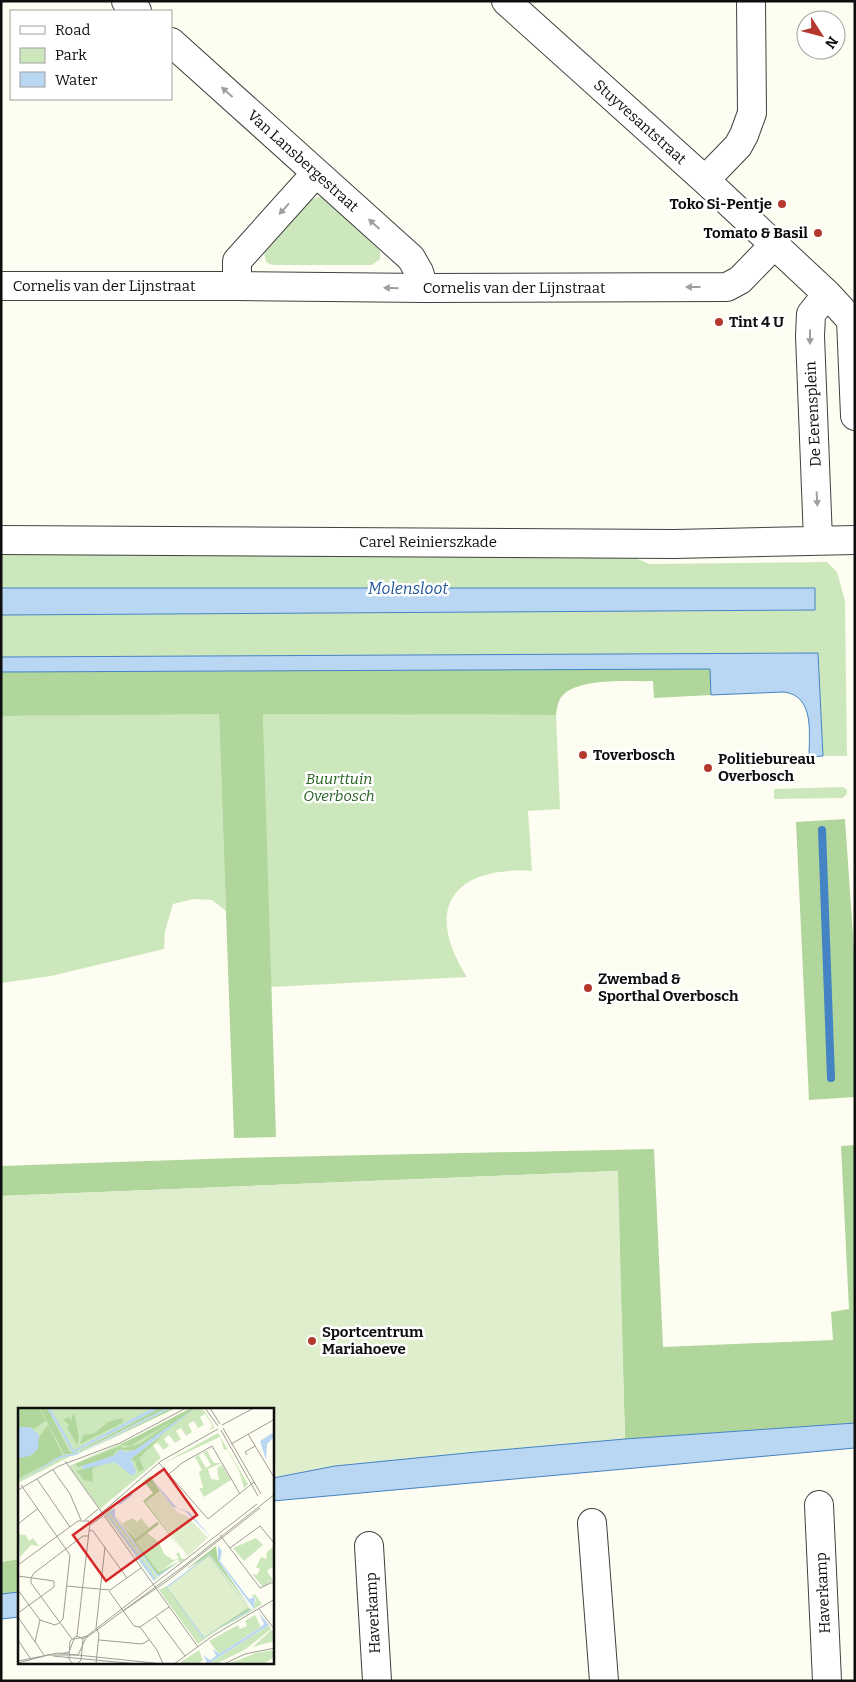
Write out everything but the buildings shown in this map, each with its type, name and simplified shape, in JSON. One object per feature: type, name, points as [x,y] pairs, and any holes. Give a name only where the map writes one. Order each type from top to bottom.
[{"type":"street","points":[[126,1],[136,10]]},
{"type":"street","name":"Stuyvesantstraat","points":[[506,1],[705,180],[774,245]]},
{"type":"street","points":[[705,180],[738,146],[752,113],[751,1]]},
{"type":"street","name":"Van Lansbergestraat","points":[[172,43],[411,258],[419,272],[424,288]]},
{"type":"street","points":[[237,286],[237,261],[316,173]]},
{"type":"street","points":[[774,245],[853,320],[855,416]]},
{"type":"street","name":"Cornelis van der Lijnstraat","points":[[1,286],[727,287],[740,280],[774,245]]},
{"type":"street","name":"De Eerensplein","points":[[818,540],[810,336],[811,314],[827,294]]},
{"type":"street","name":"Carel Reinierszkade","points":[[1,540],[664,544],[855,540]]},
{"type":"street","name":"Haverkamp","points":[[819,1505],[827,1681]]},
{"type":"street","points":[[592,1523],[604,1681]]},
{"type":"street","name":"Haverkamp","points":[[370,1546],[376,1681]]},
{"type":"green space","points":[[318,197],[326,198],[380,251],[380,259],[372,265],[272,265],[266,262],[264,253],[311,200]]},
{"type":"green space","points":[[1,553],[625,554],[650,564],[827,562],[837,572],[845,601],[847,756],[823,756],[818,653],[1,657],[1,615],[815,610],[815,588],[1,588]]},
{"type":"green space","points":[[710,669],[711,695],[654,698],[653,681],[592,683],[570,690],[562,696],[556,715],[263,714],[276,1137],[234,1138],[219,714],[1,716],[1,672]]},
{"type":"green space","points":[[219,713],[226,911],[212,900],[194,899],[173,904],[165,931],[164,949],[51,976],[1,983],[1,716]]},
{"type":"green space","name":"Buurttuin Overbosch","points":[[263,713],[556,715],[560,809],[528,811],[532,871],[505,871],[482,876],[465,884],[453,896],[447,912],[447,931],[454,952],[467,977],[270,987]]},
{"type":"green space","points":[[843,787],[847,790],[847,794],[843,798],[774,799],[774,789]]},
{"type":"green space","points":[[845,819],[855,965],[855,1097],[809,1100],[796,822]]},
{"type":"green space","points":[[855,1145],[855,1423],[625,1439],[617,1171],[1,1196],[1,1166],[236,1158],[654,1149],[663,1347],[833,1340],[831,1312],[849,1309],[841,1146]]},
{"type":"green space","name":"Sportcentrum Mariahoeve","points":[[618,1171],[625,1439],[335,1466],[275,1477],[274,1408],[18,1408],[18,1559],[1,1562],[1,1196]]},
{"type":"green space","points":[[18,1559],[18,1592],[1,1594],[1,1562]]},
{"type":"water","name":"Molensloot","points":[[1,588],[815,588],[815,610],[1,615]]},
{"type":"water","points":[[818,653],[823,756],[809,757],[808,717],[806,708],[801,701],[794,695],[784,692],[711,695],[710,669],[1,672],[1,657]]},
{"type":"water","points":[[855,1423],[855,1448],[274,1501],[274,1478],[335,1466],[625,1439]]},
{"type":"water","points":[[18,1592],[18,1617],[1,1619],[1,1594]]},
{"type":"waterway","points":[[822,830],[831,1078]]},
{"type":"place","name":"Toko Si-Pentje","points":[[782,204]]},
{"type":"place","name":"Tomato & Basil","points":[[818,233]]},
{"type":"place","name":"Tint 4 U","points":[[719,322]]},
{"type":"place","name":"Toverbosch","points":[[583,755]]},
{"type":"place","name":"Politiebureau Overbosch","points":[[708,768]]},
{"type":"place","name":"Zwembad & Sporthal Overbosch","points":[[588,988]]},
{"type":"place","name":"Sportcentrum Mariahoeve","points":[[312,1341]]}]
